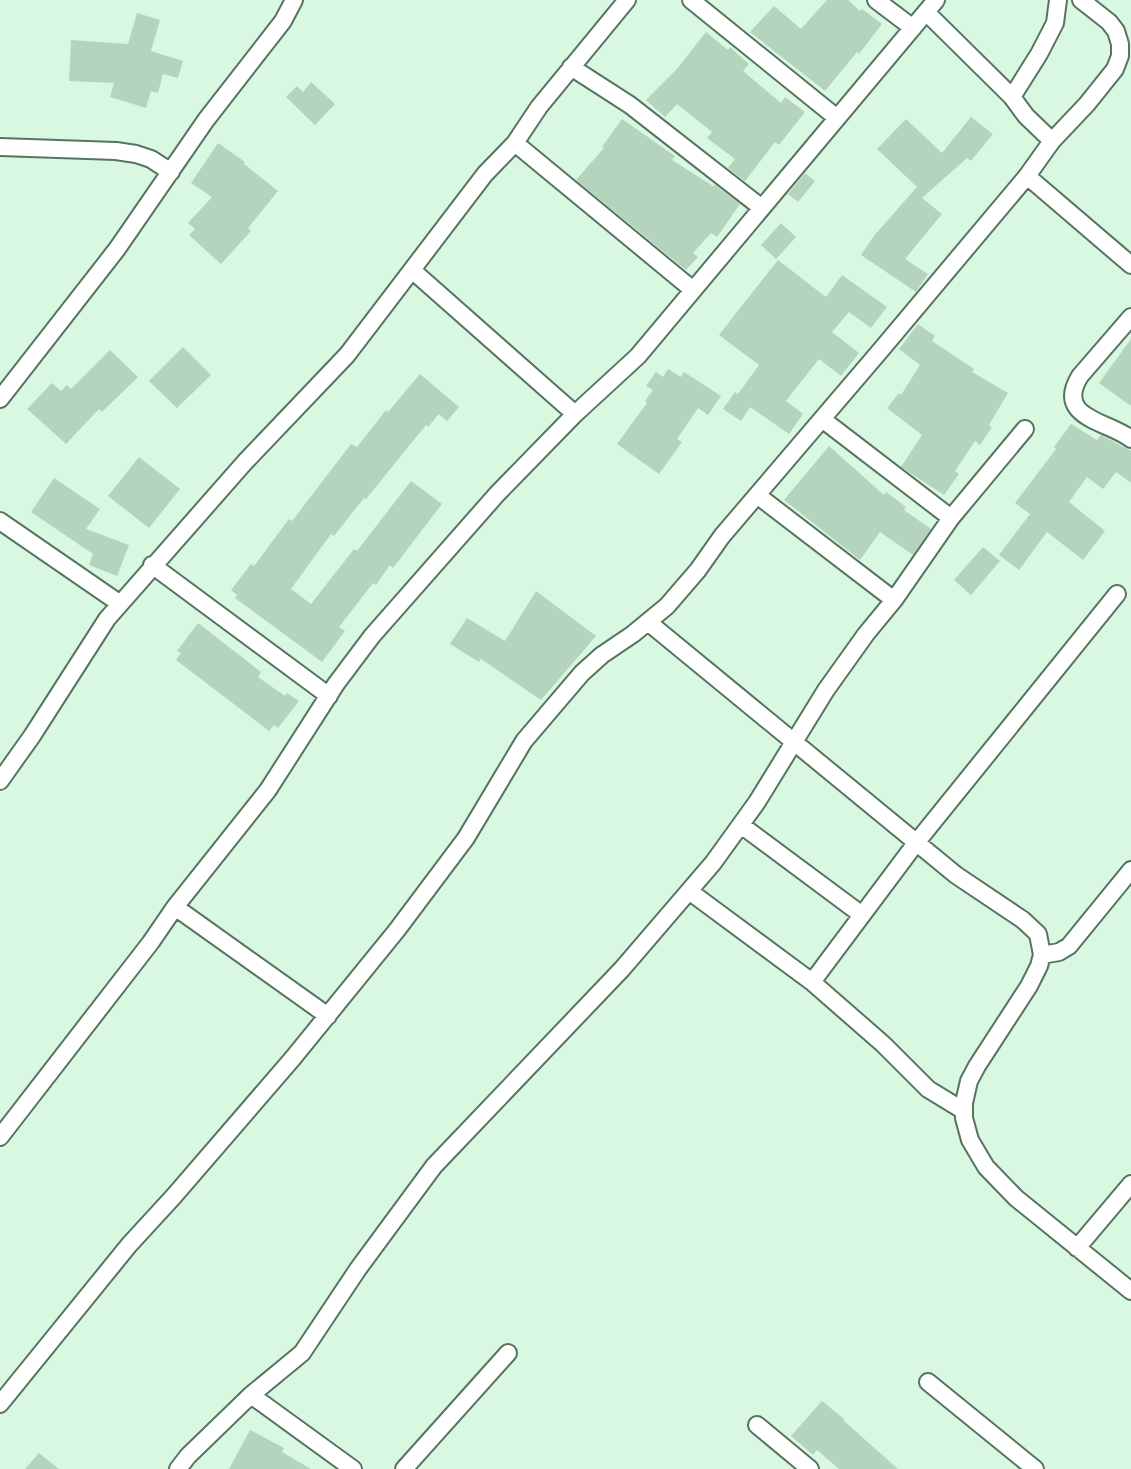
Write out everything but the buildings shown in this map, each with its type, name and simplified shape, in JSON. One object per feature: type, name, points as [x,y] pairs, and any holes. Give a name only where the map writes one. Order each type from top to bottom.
[{"type":"street","points":[[0,399],[117,249],[206,120],[277,30],[294,0]]},
{"type":"street","points":[[0,781],[32,736],[106,619],[244,462],[347,355],[485,174],[515,143],[571,67],[627,0]]},
{"type":"street","points":[[691,0],[837,118]]},
{"type":"street","points":[[876,0],[913,28]]},
{"type":"street","points":[[1012,97],[1055,23],[1058,0]]},
{"type":"street","points":[[0,1404],[129,1245],[189,1179],[328,1016],[397,930],[451,859],[525,741],[582,673],[667,606],[698,570],[722,536],[1027,176],[1052,141],[1087,104],[1115,69],[1126,46],[1109,22],[1081,0]]},
{"type":"street","points":[[0,1137],[144,951],[175,907],[268,790],[329,696],[372,636],[449,547],[575,414],[638,356],[931,6],[1012,97],[1026,116],[1052,141]]},
{"type":"street","points":[[571,67],[630,105],[762,208]]},
{"type":"street","points":[[515,143],[693,290]]},
{"type":"street","points":[[0,147],[116,151],[151,159],[171,172]]},
{"type":"street","points":[[1027,176],[1131,264]]},
{"type":"street","points":[[412,270],[575,414]]},
{"type":"street","points":[[1131,316],[1080,376],[1073,393],[1076,407],[1082,415],[1131,439]]},
{"type":"street","points":[[822,419],[951,518]]},
{"type":"street","points":[[178,1469],[188,1456],[251,1395],[302,1353],[358,1269],[434,1166],[622,969],[689,891],[757,802],[793,742],[866,634],[894,600],[951,518],[1025,429]]},
{"type":"street","points":[[757,495],[894,600]]},
{"type":"street","points":[[0,521],[119,603]]},
{"type":"street","points":[[152,565],[329,696]]},
{"type":"street","points":[[812,982],[916,843],[1117,594]]},
{"type":"street","points":[[648,622],[916,843],[956,875],[1023,920],[1038,934],[1042,955],[1039,966],[1029,986],[969,1081],[964,1111],[970,1140],[986,1167],[1016,1198],[1131,1291]]},
{"type":"street","points":[[741,825],[862,915]]},
{"type":"street","points":[[1042,955],[1059,952],[1069,946],[1131,870]]},
{"type":"street","points":[[689,891],[812,982],[883,1044],[928,1089],[964,1111]]},
{"type":"street","points":[[175,907],[328,1016]]},
{"type":"street","points":[[1077,1248],[1131,1184]]},
{"type":"street","points":[[404,1469],[508,1353]]},
{"type":"street","points":[[928,1382],[1035,1469]]},
{"type":"street","points":[[251,1395],[353,1469]]},
{"type":"street","points":[[757,1425],[810,1469]]}]
